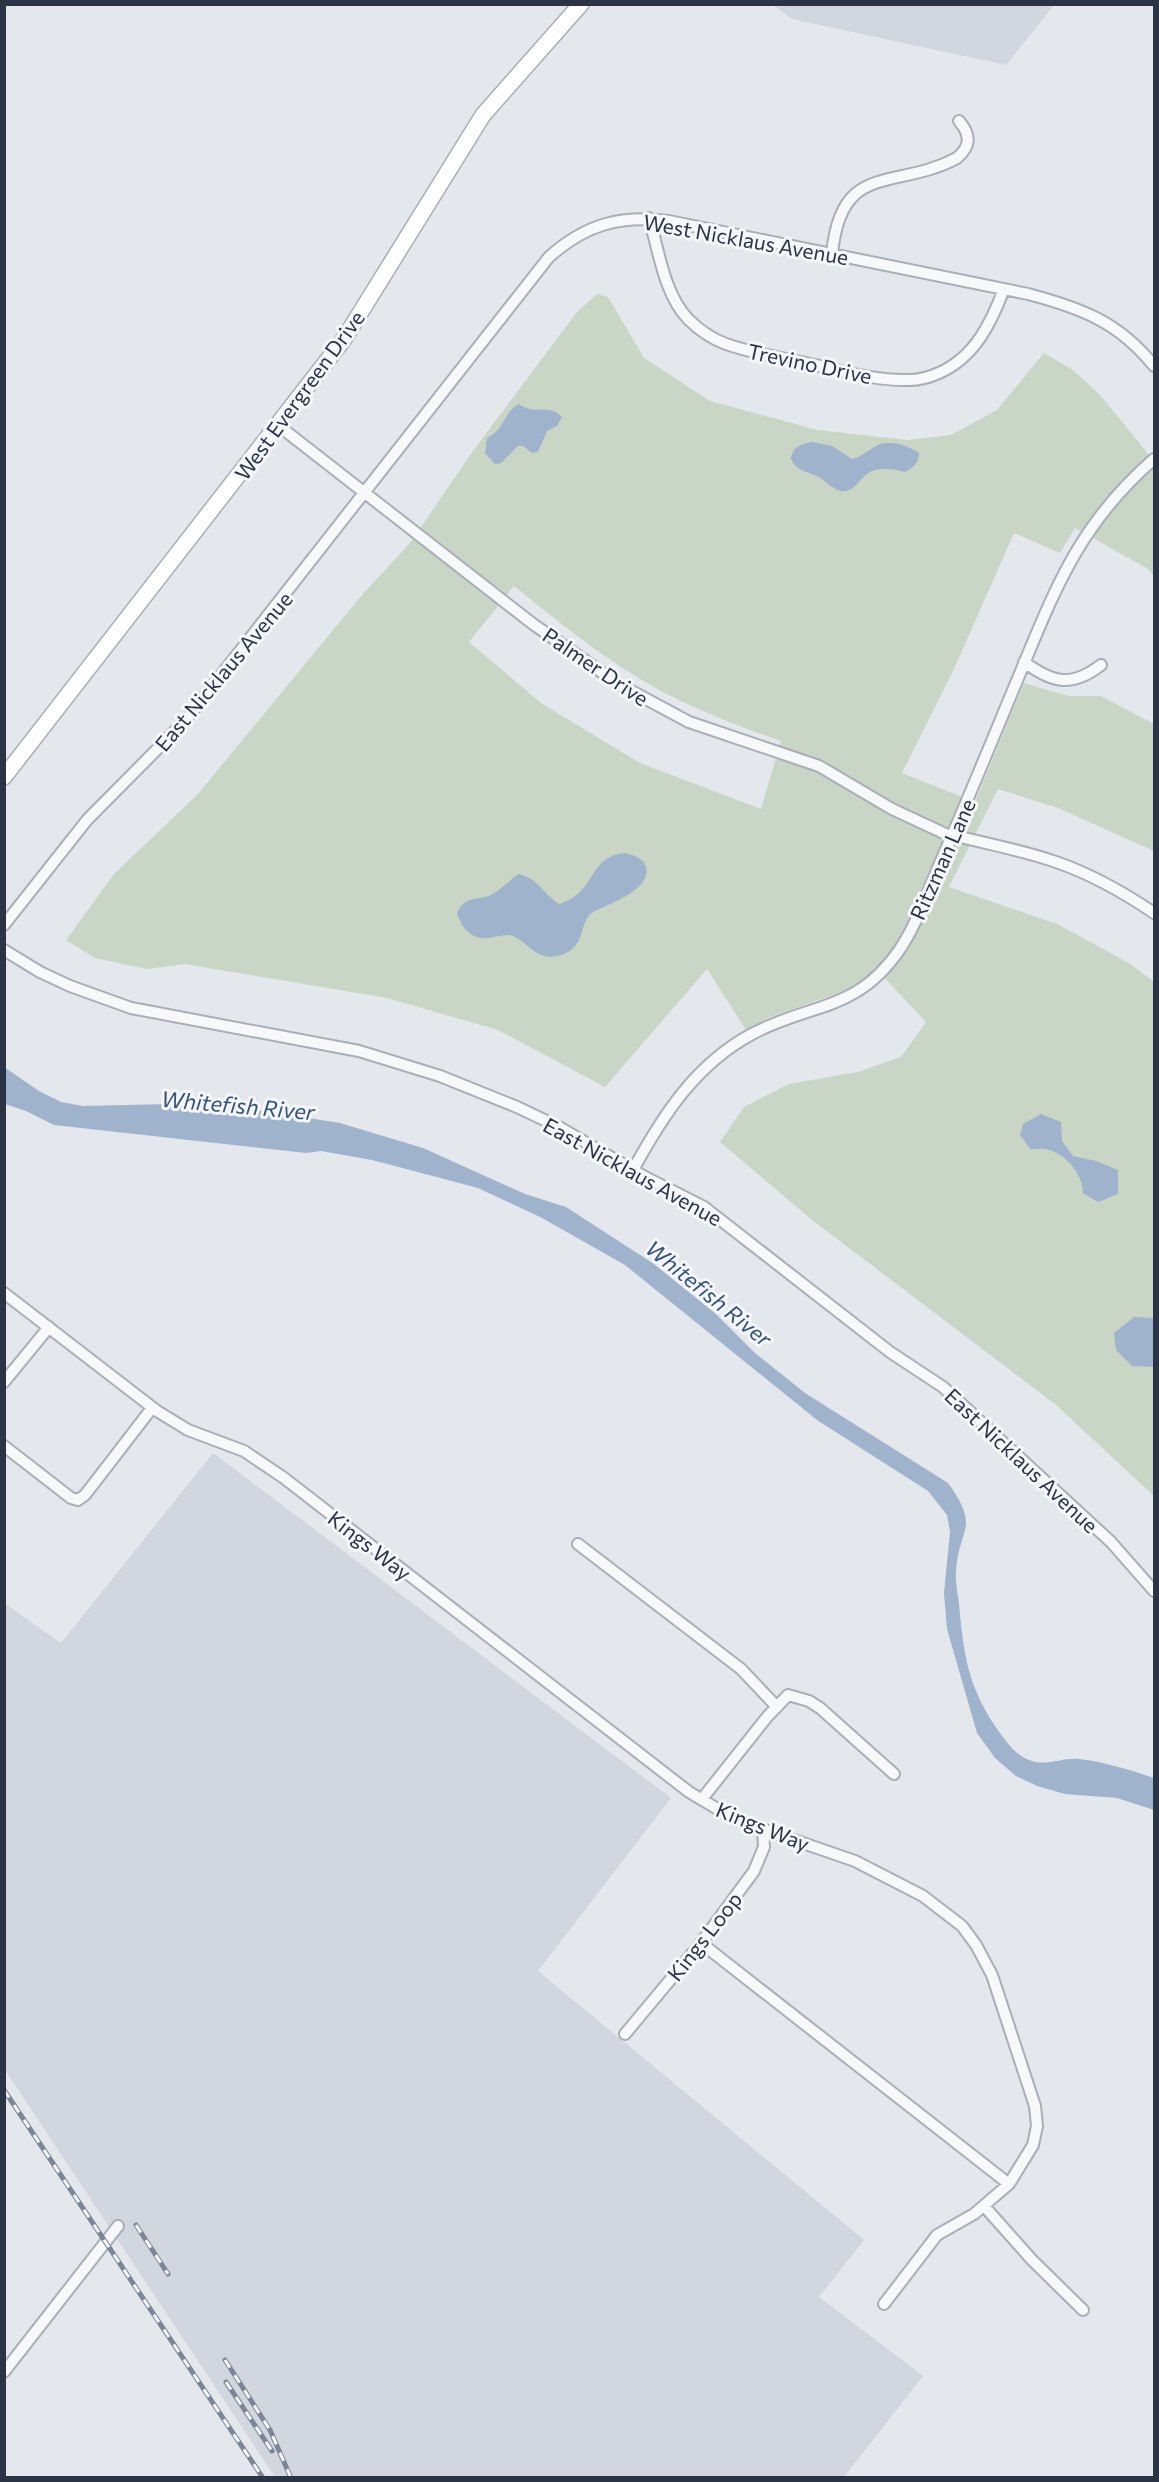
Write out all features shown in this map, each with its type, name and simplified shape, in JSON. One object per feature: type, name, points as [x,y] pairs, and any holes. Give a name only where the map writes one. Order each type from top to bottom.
[{"type":"street","name":"West Evergreen Drive","points":[[4,777],[279,426],[344,339],[473,129],[581,4]]},
{"type":"street","points":[[832,254],[834,235],[851,196],[869,185],[944,164],[957,158],[967,148],[969,140],[959,121]]},
{"type":"street","name":"West Nicklaus Avenue","points":[[365,494],[549,257],[563,244],[596,226],[614,221],[649,218],[1004,289],[1063,303],[1103,320],[1131,340],[1155,366]]},
{"type":"street","name":"Trevino Drive","points":[[649,218],[672,295],[681,311],[702,331],[718,341],[747,350],[848,372],[893,380],[911,380],[929,377],[946,370],[962,358],[981,337],[991,322],[1004,289]]},
{"type":"street","name":"Palmer Drive","points":[[279,426],[533,624],[587,663],[655,705],[713,732],[819,765],[892,808],[952,836],[1014,849],[1072,868],[1108,884],[1155,913]]},
{"type":"street","name":"Ritzman Lane","points":[[633,1170],[674,1102],[689,1083],[715,1059],[754,1033],[847,999],[864,988],[887,966],[900,949],[916,919],[952,836],[1053,593],[1076,549],[1112,501],[1155,459]]},
{"type":"street","name":"East Nicklaus Avenue","points":[[4,925],[87,820],[186,721],[365,494]]},
{"type":"street","points":[[1024,662],[1033,669],[1058,679],[1072,681],[1085,676],[1101,665]]},
{"type":"street","name":"East Nicklaus Avenue","points":[[4,950],[40,972],[70,986],[131,1008],[310,1040],[406,1064],[517,1107],[559,1127],[633,1170],[704,1207],[890,1352],[943,1387],[1111,1542],[1155,1591]]},
{"type":"street","name":"Kings Way","points":[[4,1293],[152,1408],[188,1430],[244,1451],[284,1478],[689,1792],[724,1814],[763,1830],[830,1851],[890,1878],[944,1910],[970,1935],[992,1975],[1035,2106],[1037,2126],[1033,2145],[1009,2184]]},
{"type":"street","points":[[4,1382],[49,1327]]},
{"type":"street","points":[[4,1446],[71,1498],[78,1500],[85,1495],[152,1408]]},
{"type":"street","points":[[578,1544],[724,1655],[741,1669],[777,1707]]},
{"type":"street","points":[[702,1799],[788,1695],[809,1701],[894,1773]]},
{"type":"street","name":"Kings Loop","points":[[626,2034],[701,1943],[759,1863],[764,1847],[763,1830]]},
{"type":"street","points":[[701,1943],[1009,2184],[984,2206],[937,2235],[884,2304]]},
{"type":"street","points":[[984,2206],[1032,2260],[1083,2310]]},
{"type":"street","points":[[4,2372],[118,2226]]},
{"type":"shaded area","points":[[773,5],[1054,5],[1006,65],[792,19]]},
{"type":"shaded area","points":[[213,1453],[671,1798],[538,1971],[864,2240],[819,2297],[923,2376],[844,2477],[275,2477],[5,2070],[4,1603],[61,1643]]},
{"type":"green space","points":[[597,294],[608,297],[644,358],[710,401],[817,430],[908,440],[951,435],[997,410],[1044,353],[1073,370],[1101,396],[1154,461],[1154,576],[1148,569],[1075,528],[1060,553],[1014,533],[954,669],[902,773],[975,802],[1024,683],[1068,696],[1101,696],[1154,724],[1154,851],[1058,808],[998,789],[949,887],[1057,924],[1129,963],[1154,982],[1154,1496],[1055,1404],[812,1220],[720,1142],[744,1107],[789,1084],[858,1072],[901,1057],[926,1022],[876,969],[862,982],[847,990],[770,1017],[746,1030],[707,969],[605,1087],[498,1030],[387,998],[184,964],[147,969],[95,958],[66,940],[114,874],[198,794],[362,595],[410,543],[473,451],[577,312]],"holes":[[[514,586],[567,628],[641,680],[690,705],[781,741],[761,809],[640,763],[541,703],[469,642]]]},
{"type":"water","points":[[519,404],[525,408],[552,410],[562,417],[557,426],[547,431],[538,452],[532,453],[523,446],[518,446],[501,463],[495,464],[485,453],[487,438],[498,430],[510,412]]},
{"type":"water","points":[[813,442],[832,446],[852,459],[883,443],[905,446],[919,453],[915,465],[905,472],[877,469],[869,472],[854,487],[840,491],[819,477],[799,469],[793,463],[791,459],[793,451],[798,446]]},
{"type":"water","points":[[624,853],[637,857],[645,864],[646,875],[642,883],[627,895],[588,916],[578,942],[567,953],[549,957],[508,935],[487,938],[475,936],[466,930],[457,913],[464,903],[491,895],[519,874],[531,879],[559,904],[580,892],[604,861]]},
{"type":"water","points":[[4,1067],[39,1091],[61,1102],[83,1106],[212,1103],[340,1123],[423,1148],[525,1194],[566,1207],[654,1264],[716,1314],[755,1353],[805,1393],[948,1483],[964,1510],[966,1519],[956,1576],[963,1640],[969,1672],[989,1717],[1013,1749],[1020,1756],[1029,1760],[1042,1763],[1073,1759],[1089,1760],[1154,1778],[1154,1810],[1117,1798],[1065,1794],[1037,1786],[1016,1776],[995,1758],[977,1733],[947,1629],[944,1593],[950,1532],[947,1515],[928,1491],[817,1420],[625,1265],[542,1218],[478,1188],[372,1160],[321,1151],[306,1153],[54,1125],[26,1111],[5,1104]]},
{"type":"water","points":[[1041,1114],[1061,1122],[1062,1141],[1073,1156],[1096,1161],[1118,1170],[1118,1194],[1098,1202],[1083,1193],[1077,1173],[1062,1156],[1047,1149],[1030,1149],[1020,1135],[1023,1124]]},
{"type":"water","points":[[1134,1317],[1154,1318],[1154,1367],[1132,1366],[1116,1350],[1114,1333]]},
{"type":"railway","points":[[4,2090],[263,2478]]},
{"type":"railway","points":[[136,2225],[168,2274]]},
{"type":"railway","points":[[225,2360],[270,2430],[291,2478]]},
{"type":"railway","points":[[226,2382],[272,2451]]},
{"type":"water label","name":"Whitefish River","points":[[238,1105]]},
{"type":"water label","name":"Whitefish River","points":[[709,1293]]}]
